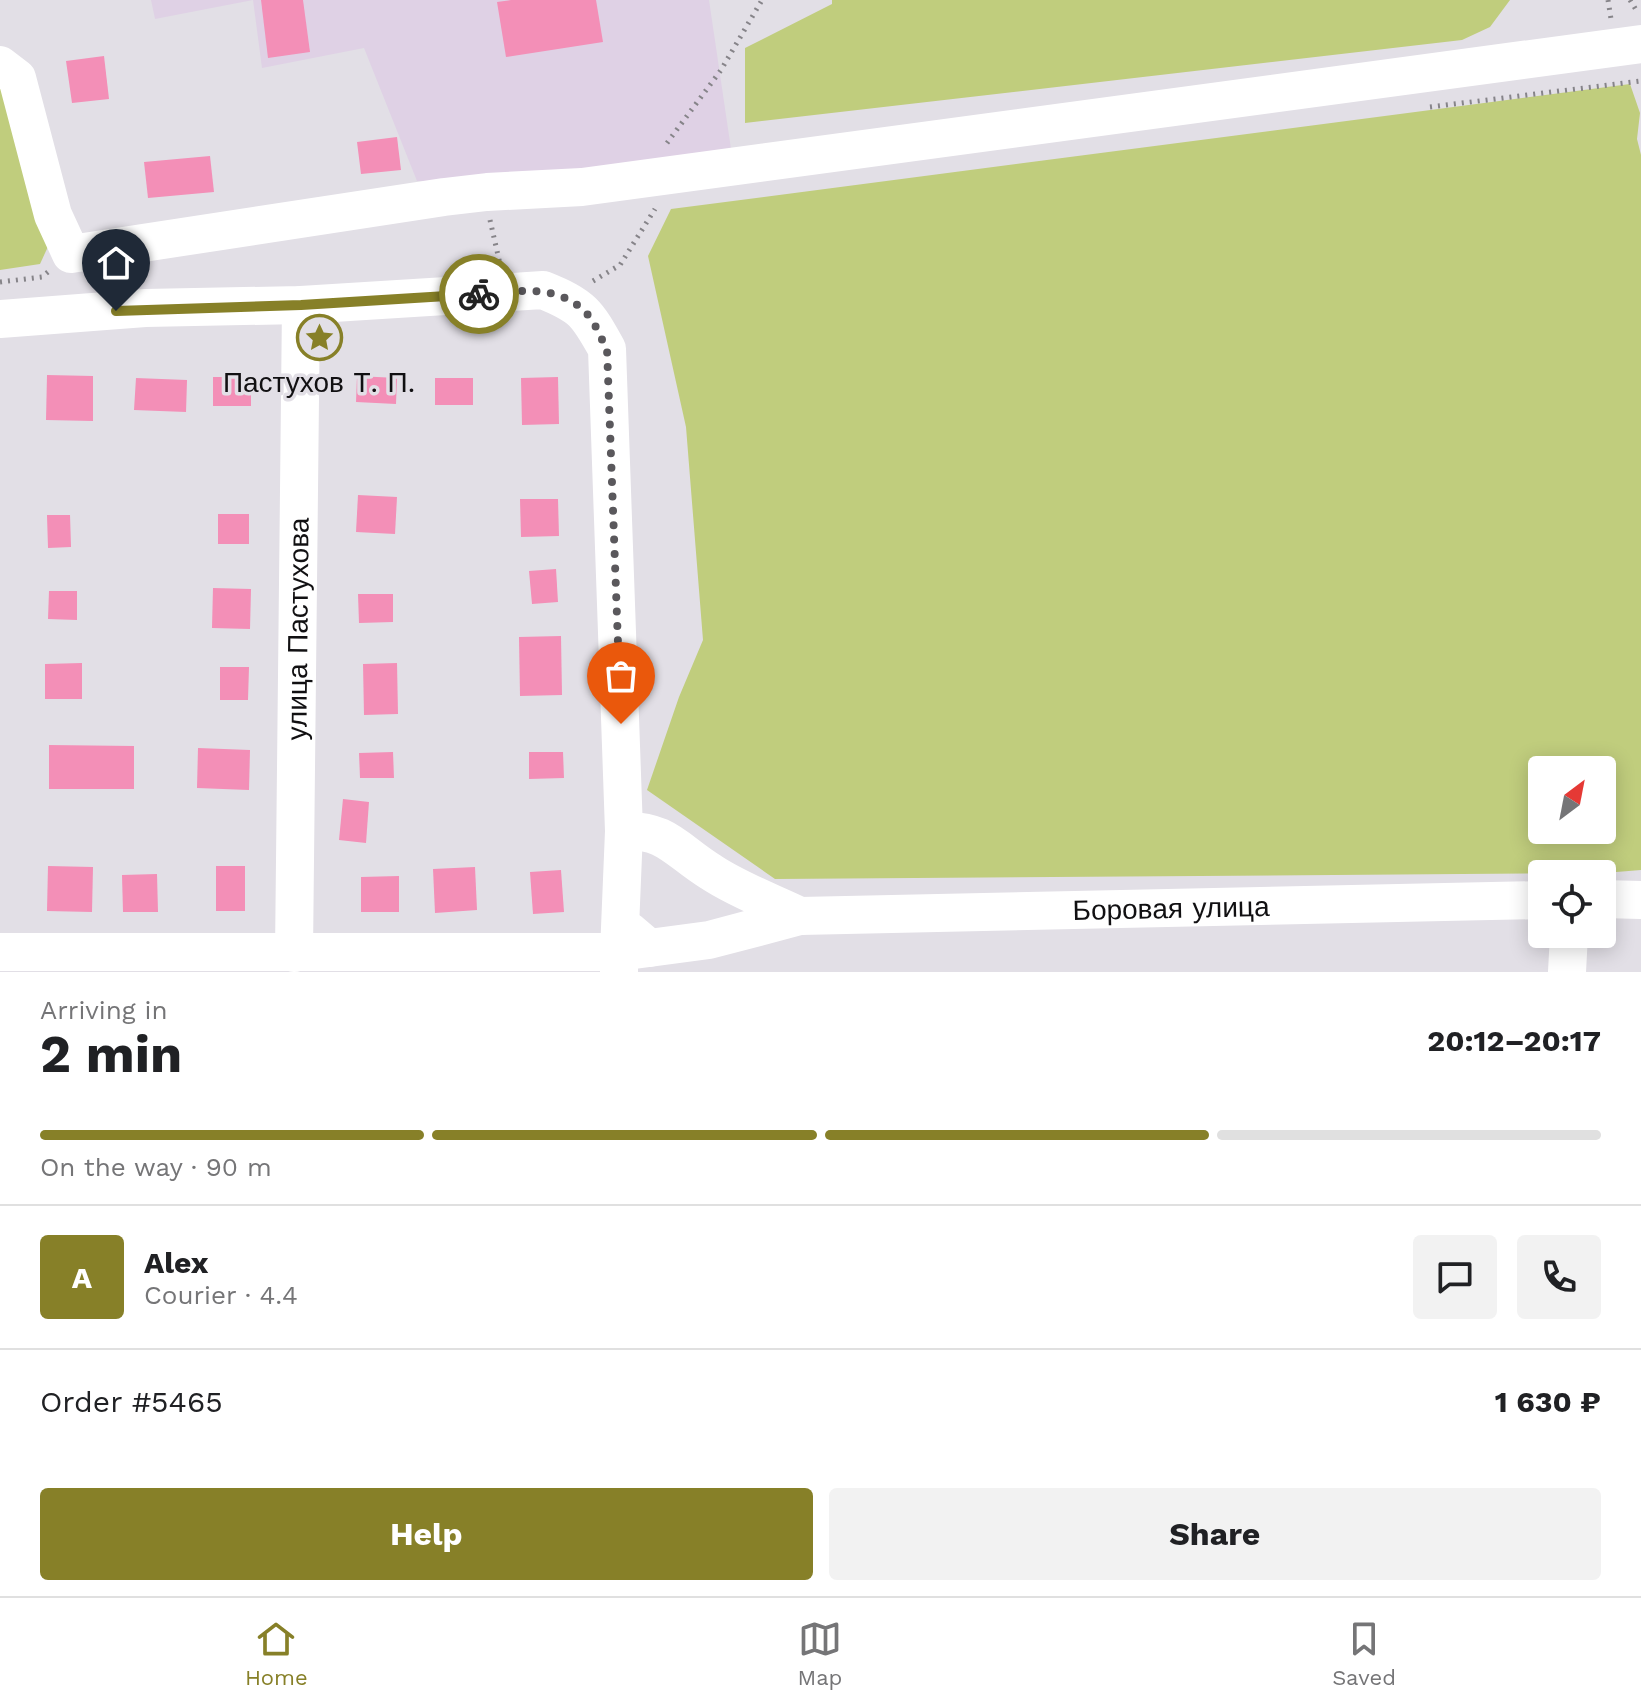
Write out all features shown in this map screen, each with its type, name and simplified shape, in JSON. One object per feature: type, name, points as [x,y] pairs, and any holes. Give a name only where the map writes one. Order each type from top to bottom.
[{"type":"street","points":[[0,65],[17,78],[53,215],[71,254],[487,192],[582,187],[1641,44]]},
{"type":"street","points":[[0,319],[145,308],[301,305],[543,290],[588,315],[607,349],[627,949]]},
{"type":"street","name":"улица Пастухова","points":[[294,953],[301,305]]},
{"type":"street","points":[[624,831],[642,830],[657,834],[712,873],[800,916]]},
{"type":"street","points":[[709,940],[728,923],[731,899],[712,873]]},
{"type":"street","points":[[1616,899],[1641,900]]},
{"type":"street","name":"Боровая улица","points":[[800,916],[1528,900]]},
{"type":"street","points":[[0,952],[294,953],[627,949],[709,940],[800,916]]},
{"type":"street","points":[[1567,972],[1568,948]]},
{"type":"path","points":[[564,299],[620,265],[658,176],[762,0]]},
{"type":"path","points":[[1630,0],[1641,18]]},
{"type":"path","points":[[487,192],[493,241],[508,292]]},
{"type":"path","points":[[0,282],[42,277],[71,254]]},
{"type":"shaded area","points":[[151,0],[253,0],[155,19]]},
{"type":"shaded area","points":[[253,0],[709,0],[731,149],[640,179],[417,181],[364,48],[262,68]]},
{"type":"green space","points":[[832,0],[1510,0],[1490,27],[1462,40],[745,123],[745,48],[832,4]]},
{"type":"green space","points":[[0,62],[51,240],[40,264],[0,270]]},
{"type":"green space","points":[[1630,84],[1640,113],[1637,139],[1641,155],[1641,870],[1616,872],[1616,860],[1528,860],[1528,874],[775,879],[647,790],[679,697],[703,640],[686,427],[648,256],[671,209]]},
{"type":"building","points":[[261,0],[303,0],[310,52],[268,58]]},
{"type":"building","points":[[596,0],[603,42],[506,57],[497,2]]},
{"type":"building","points":[[104,56],[109,99],[72,103],[66,61]]},
{"type":"building","points":[[397,137],[401,170],[361,174],[357,142]]},
{"type":"building","points":[[210,156],[214,192],[148,198],[144,162]]},
{"type":"building","points":[[47,375],[93,376],[93,421],[46,420]]},
{"type":"building","points":[[357,376],[397,378],[396,404],[356,402]]},
{"type":"building","points":[[213,377],[251,377],[251,406],[213,406]]},
{"type":"building","points":[[558,377],[559,424],[522,425],[521,378]]},
{"type":"building","points":[[136,378],[187,380],[186,412],[134,410]]},
{"type":"building","points":[[435,378],[473,378],[473,405],[435,405]]},
{"type":"building","points":[[358,495],[397,497],[395,534],[356,532]]},
{"type":"building","points":[[520,499],[558,499],[559,536],[521,537]]},
{"type":"building","points":[[218,514],[249,514],[249,544],[218,544]]},
{"type":"building","points":[[47,515],[70,515],[71,547],[48,548]]},
{"type":"building","points":[[556,569],[558,602],[532,604],[529,571]]},
{"type":"building","points":[[213,588],[251,589],[250,629],[212,628]]},
{"type":"building","points":[[49,591],[77,591],[77,620],[48,619]]},
{"type":"building","points":[[358,594],[393,594],[393,622],[359,623]]},
{"type":"building","points":[[561,636],[562,695],[520,696],[519,637]]},
{"type":"building","points":[[82,663],[82,699],[45,699],[45,664]]},
{"type":"building","points":[[397,663],[398,714],[364,715],[363,664]]},
{"type":"building","points":[[220,667],[249,667],[248,700],[220,700]]},
{"type":"building","points":[[49,745],[134,746],[134,789],[49,789]]},
{"type":"building","points":[[198,748],[250,750],[249,790],[197,788]]},
{"type":"building","points":[[393,752],[394,778],[360,778],[359,753]]},
{"type":"building","points":[[529,752],[563,752],[564,778],[529,779]]},
{"type":"building","points":[[343,799],[369,802],[366,843],[339,840]]},
{"type":"building","points":[[48,866],[93,867],[92,912],[47,911]]},
{"type":"building","points":[[216,866],[245,866],[245,911],[216,911]]},
{"type":"building","points":[[475,867],[477,910],[435,913],[433,869]]},
{"type":"building","points":[[561,870],[564,912],[533,914],[530,872]]},
{"type":"building","points":[[157,874],[158,912],[123,912],[122,875]]},
{"type":"building","points":[[399,876],[399,912],[361,912],[361,877]]},
{"type":"way so far","points":[[479,294],[543,290],[564,299],[588,315],[607,349],[621,724]]},
{"type":"place","name":"Пастухов Т. П.","points":[[319,337]]},
{"type":"route","points":[[116,311],[301,305],[479,294]]}]
